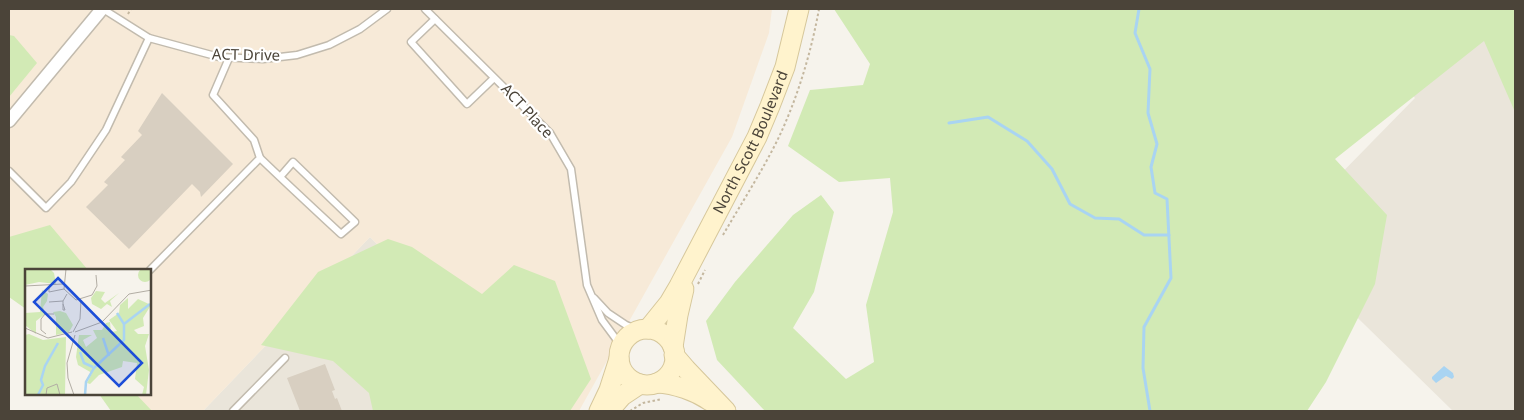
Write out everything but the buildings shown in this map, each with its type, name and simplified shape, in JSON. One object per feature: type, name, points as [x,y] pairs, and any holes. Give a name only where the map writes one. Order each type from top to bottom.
[{"type":"main road","name":"North Scott Boulevard","points":[[643,330],[669,304],[756,137],[785,67],[799,9]]},
{"type":"main road","name":"North Scott Boulevard","points":[[674,351],[688,270]]},
{"type":"main road","points":[[599,411],[608,390],[623,342],[630,335],[643,330],[657,331],[665,336],[686,369],[726,411]]},
{"type":"main road","points":[[609,411],[622,396],[664,379],[671,371],[674,362],[674,351]]},
{"type":"main road","points":[[620,353],[621,367],[625,375],[632,381],[648,384],[667,384],[683,388],[707,399],[726,411]]},
{"type":"street","points":[[9,121],[103,9]]},
{"type":"lane","name":"ACT Drive","points":[[103,9],[150,38],[218,58],[263,58],[297,55],[330,45],[360,29],[387,9]]},
{"type":"lane","name":"ACT Place","points":[[425,9],[550,133],[571,169],[587,285],[602,320],[614,336],[620,353]]},
{"type":"lane","points":[[435,19],[411,42],[467,104],[494,78]]},
{"type":"lane","points":[[9,171],[46,208],[71,182],[106,130],[150,38]]},
{"type":"lane","points":[[229,58],[213,95],[254,140],[260,158],[280,177],[340,234],[355,222],[293,162],[280,177]]},
{"type":"lane","points":[[151,269],[260,158]]},
{"type":"lane","name":"ACT Place","points":[[593,297],[608,313],[626,325],[643,330]]},
{"type":"lane","points":[[233,411],[285,358]]},
{"type":"shaded area","points":[[9,9],[772,9],[769,33],[732,137],[579,411],[541,411],[370,237],[203,411],[129,411],[112,395],[151,395],[151,269],[25,269],[9,290]]},
{"type":"shaded area","points":[[1335,9],[1515,9],[1515,411],[1453,411],[1277,239],[1415,98]]},
{"type":"shaded area","points":[[370,237],[541,411],[203,411]]},
{"type":"green space","points":[[834,9],[1515,9],[1515,112],[1484,41],[1335,159],[1387,215],[1375,284],[1326,382],[1307,411],[765,411],[717,360],[706,321],[735,282],[793,215],[821,195],[834,212],[814,292],[793,328],[846,379],[874,362],[866,305],[893,212],[890,178],[839,182],[788,146],[810,90],[863,85],[870,64]]},
{"type":"green space","points":[[9,35],[14,36],[37,63],[9,97]]},
{"type":"green space","points":[[50,225],[87,269],[25,269],[25,308],[9,297],[9,237]]},
{"type":"green space","points":[[388,239],[412,247],[482,294],[514,265],[555,281],[591,379],[570,411],[373,411],[369,393],[333,361],[261,345],[318,272]]},
{"type":"green space","points":[[100,395],[137,395],[152,411],[111,411]]},
{"type":"water","points":[[1444,366],[1453,373],[1454,377],[1452,379],[1446,376],[1436,383],[1432,377]]},
{"type":"waterway","points":[[1139,9],[1135,33],[1150,69],[1148,113],[1157,144],[1151,167],[1155,193],[1167,199],[1171,278],[1144,327],[1143,368],[1150,411]]},
{"type":"waterway","points":[[949,123],[988,117],[1027,141],[1052,169],[1070,204],[1095,218],[1119,219],[1144,235],[1169,235]]}]
